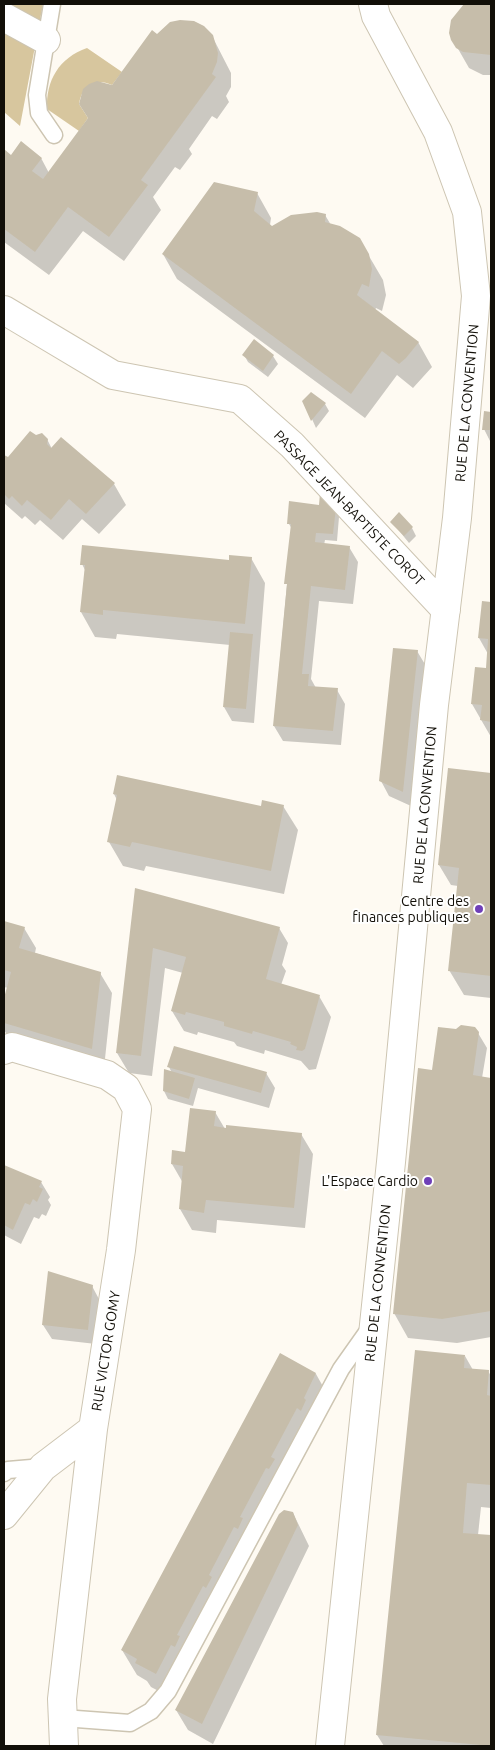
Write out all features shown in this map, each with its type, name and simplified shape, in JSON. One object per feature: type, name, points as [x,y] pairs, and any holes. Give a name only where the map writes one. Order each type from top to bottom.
[{"type":"street","name":"RUE DE LA CONVENTION","points":[[330,1746],[457,518],[476,296],[467,212],[438,132],[376,16],[373,4]]},
{"type":"street","points":[[4,17],[46,40]]},
{"type":"street","name":"PASSAGE JEAN-BAPTISTE COROT","points":[[4,310],[113,375],[240,399],[292,445],[446,610]]},
{"type":"street","name":"RUE VICTOR GOMY","points":[[4,1050],[12,1047],[107,1075],[126,1088],[137,1110],[121,1250],[94,1429],[62,1699],[64,1746]]},
{"type":"street","points":[[4,1515],[43,1467],[94,1429]]},
{"type":"lane","points":[[52,4],[37,96],[40,113],[54,135]]},
{"type":"lane","points":[[63,1718],[130,1723],[151,1711],[168,1691],[341,1369],[374,1322]]},
{"type":"lane","points":[[4,1473],[8,1470],[43,1467]]},
{"type":"shaded area","points":[[4,4],[43,4],[20,126],[4,112]]},
{"type":"shaded area","points":[[87,48],[122,72],[112,85],[95,82],[90,84],[83,92],[79,104],[88,118],[79,131],[47,109],[47,98],[56,71],[77,52]]},
{"type":"building","points":[[464,4],[491,4],[491,55],[463,52],[456,48],[451,40],[449,33],[451,20]]},
{"type":"building","points":[[180,20],[194,21],[204,26],[213,35],[218,53],[217,62],[212,74],[216,77],[141,180],[148,185],[109,237],[68,207],[35,252],[4,229],[4,149],[11,155],[21,141],[42,158],[32,171],[43,179],[88,118],[79,104],[83,89],[97,81],[112,85],[152,30],[157,34],[170,22]]},
{"type":"building","points":[[214,182],[258,192],[254,211],[272,226],[291,215],[317,212],[326,214],[325,222],[340,226],[360,238],[369,254],[372,269],[369,287],[362,284],[357,295],[419,342],[406,358],[399,364],[382,351],[351,394],[162,254]]},
{"type":"building","points":[[254,339],[274,355],[263,371],[242,355]]},
{"type":"building","points":[[311,392],[326,403],[311,421],[302,401]]},
{"type":"building","points":[[484,411],[491,412],[491,430],[482,430]]},
{"type":"building","points":[[30,431],[36,435],[42,433],[48,439],[47,444],[51,448],[61,437],[115,483],[86,514],[69,499],[51,520],[27,500],[22,506],[12,496],[9,499],[4,494],[4,455],[8,457]]},
{"type":"building","points":[[320,493],[336,508],[333,534],[316,533],[315,542],[350,546],[345,590],[311,586],[302,674],[309,674],[308,686],[338,688],[333,731],[273,726],[287,584],[284,584],[291,524],[287,524],[289,501],[319,505]]},
{"type":"building","points":[[399,512],[413,527],[404,536],[390,522]]},
{"type":"building","points":[[82,545],[229,560],[229,555],[252,557],[245,624],[103,610],[103,615],[80,612],[85,565],[80,565]]},
{"type":"building","points":[[482,601],[491,602],[491,722],[480,720],[482,705],[471,704],[475,667],[486,668],[488,639],[478,638]]},
{"type":"building","points":[[230,632],[253,634],[246,709],[223,707]]},
{"type":"building","points":[[393,648],[418,650],[403,792],[379,781]]},
{"type":"building","points":[[448,768],[491,773],[491,976],[448,971],[459,868],[438,865]]},
{"type":"building","points":[[117,775],[261,806],[262,800],[284,805],[271,871],[132,842],[130,847],[107,842],[117,795],[113,794]]},
{"type":"building","points":[[135,888],[280,927],[266,979],[320,995],[305,1049],[302,1051],[296,1050],[297,1047],[290,1044],[291,1042],[253,1031],[252,1034],[224,1026],[224,1022],[186,1012],[185,1015],[171,1011],[186,957],[153,948],[141,1056],[116,1053]]},
{"type":"building","points":[[4,921],[25,927],[19,948],[101,972],[92,1049],[4,1023],[4,998],[11,972],[4,970]]},
{"type":"building","points":[[461,1025],[475,1027],[479,1032],[473,1075],[491,1078],[491,1311],[442,1319],[393,1314],[418,1068],[432,1070],[438,1027],[456,1029]]},
{"type":"building","points":[[174,1046],[267,1072],[261,1093],[167,1067]]},
{"type":"building","points":[[164,1069],[195,1078],[189,1099],[163,1091]]},
{"type":"building","points":[[190,1108],[216,1111],[214,1126],[226,1128],[226,1125],[302,1133],[294,1208],[206,1200],[204,1213],[179,1209],[183,1166],[171,1164],[172,1150],[185,1152]]},
{"type":"building","points":[[4,1165],[42,1181],[39,1187],[43,1189],[37,1202],[33,1199],[30,1205],[25,1203],[13,1230],[4,1225]]},
{"type":"building","points":[[48,1271],[93,1285],[88,1330],[42,1325]]},
{"type":"building","points":[[415,1350],[465,1355],[464,1368],[489,1370],[487,1395],[491,1396],[491,1485],[467,1483],[463,1533],[491,1535],[491,1746],[376,1735]]},
{"type":"building","points":[[280,1353],[316,1373],[304,1398],[306,1400],[301,1411],[297,1408],[271,1457],[275,1459],[269,1469],[266,1468],[240,1517],[243,1518],[238,1529],[234,1527],[209,1575],[212,1577],[206,1588],[203,1586],[177,1635],[180,1636],[175,1647],[171,1645],[156,1674],[135,1663],[137,1659],[121,1650]]},
{"type":"building","points":[[284,1510],[293,1512],[298,1525],[202,1724],[175,1710],[279,1514]]},
{"type":"place","name":"Centre des finances publiques","points":[[479,909]]},
{"type":"place","name":"L'Espace Cardio","points":[[428,1181]]}]
